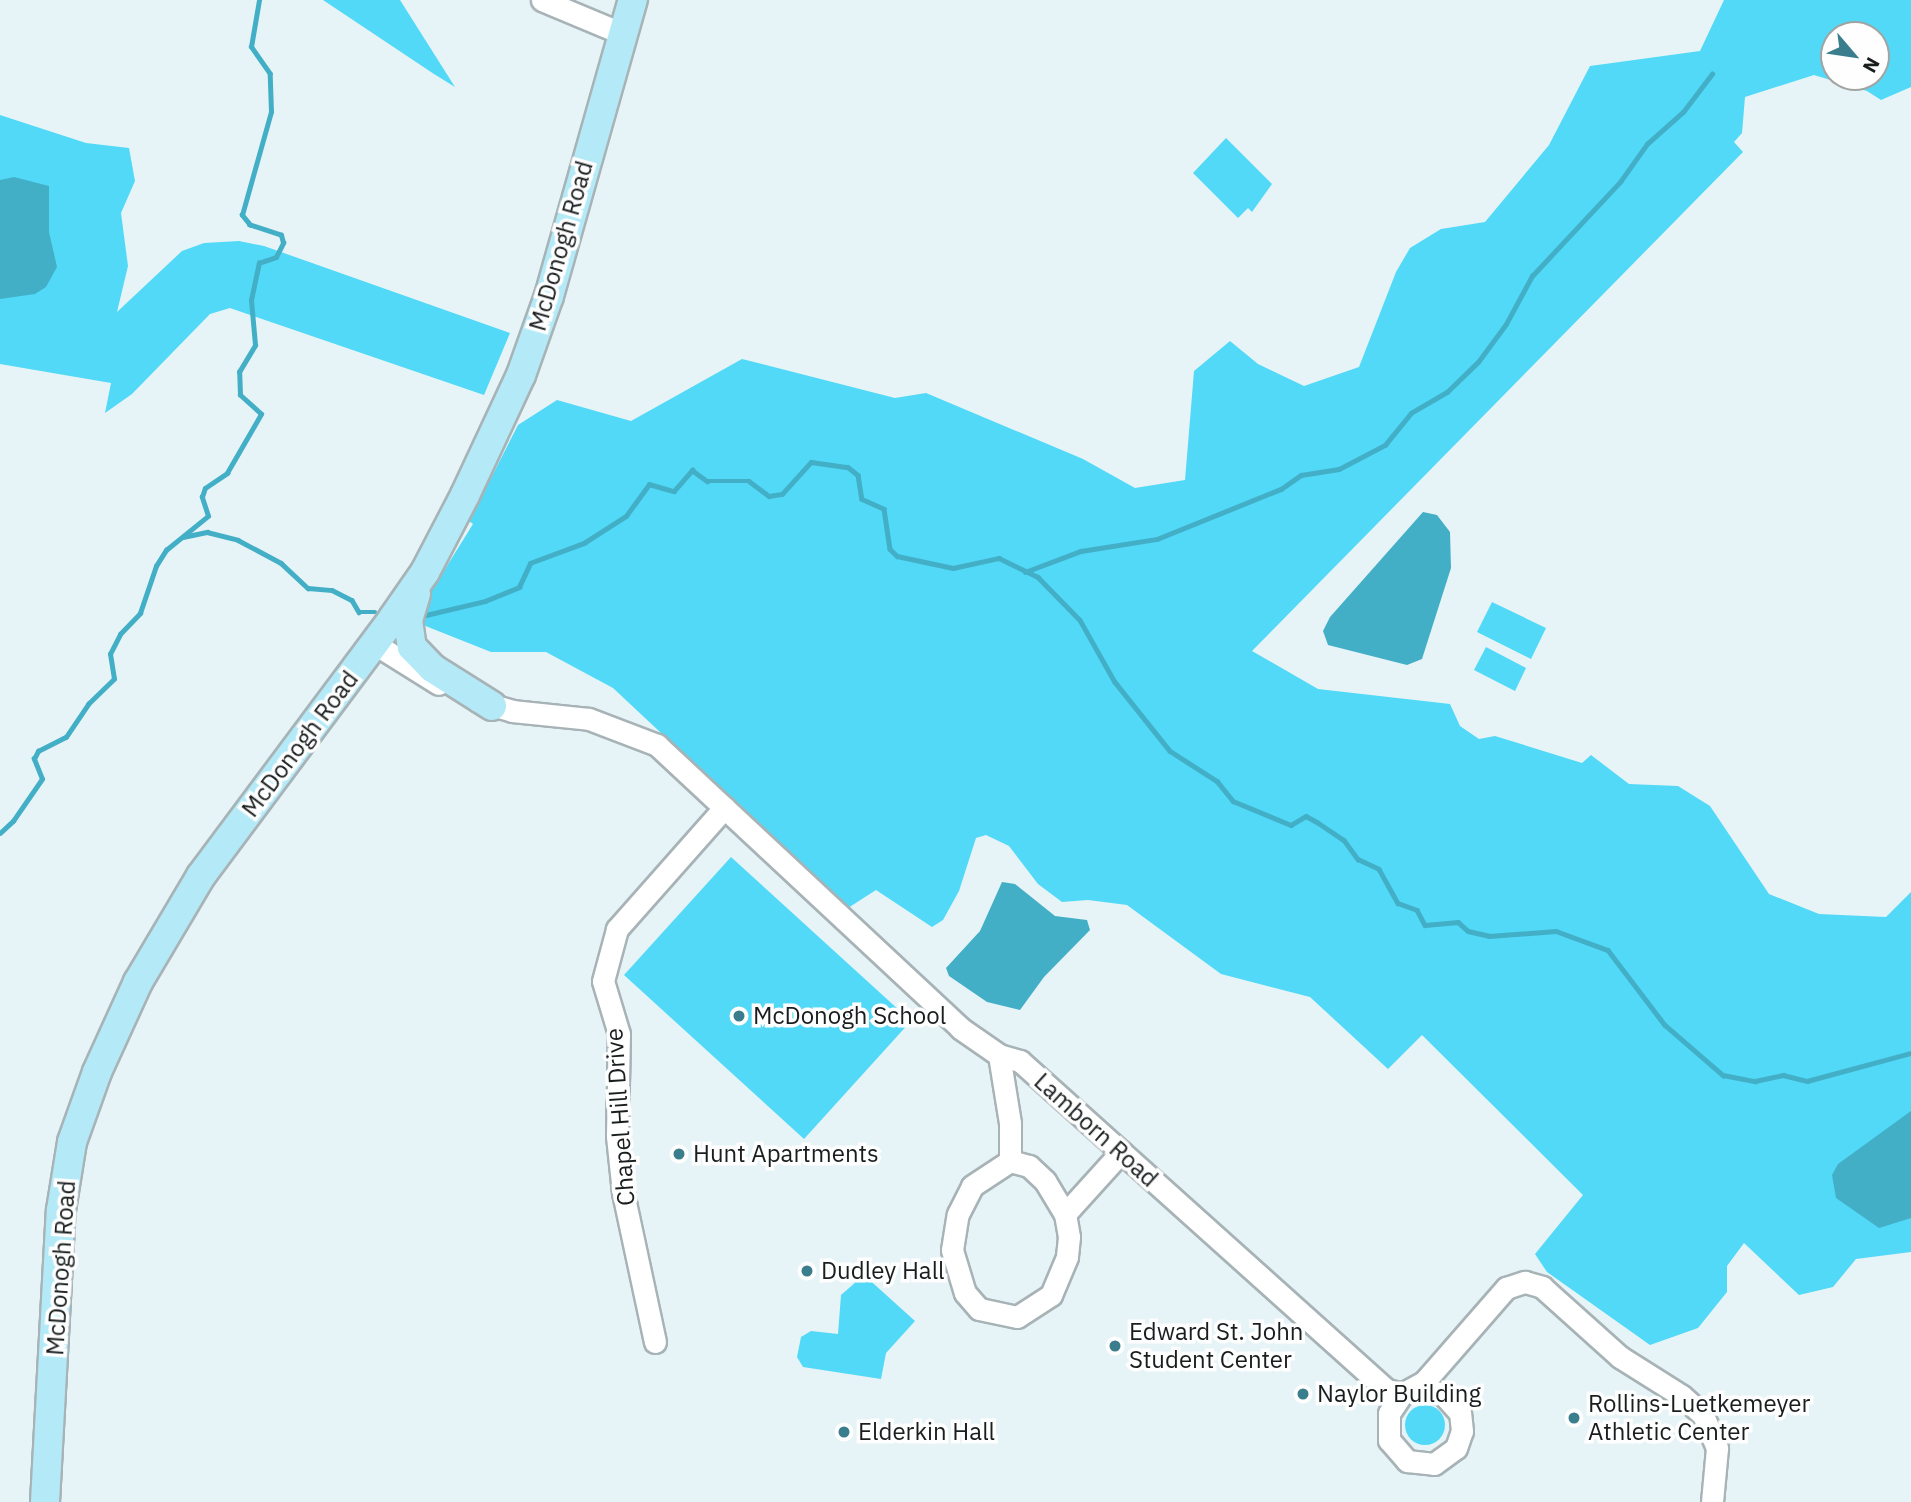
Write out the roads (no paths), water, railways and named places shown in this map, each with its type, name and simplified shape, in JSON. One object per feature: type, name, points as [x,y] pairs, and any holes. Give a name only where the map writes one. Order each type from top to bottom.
[{"type":"main road","name":"McDonogh Road","points":[[45,1502],[61,1210],[72,1142],[97,1072],[138,982],[201,876],[375,644],[425,572],[489,446],[536,335],[621,33],[633,0]]},
{"type":"main road","points":[[425,572],[408,620],[412,647],[432,668],[492,706]]},
{"type":"street","points":[[552,2],[621,33]]},
{"type":"street","name":"Lamborn Road","points":[[375,644],[445,688],[492,706],[589,719],[627,730],[657,745],[960,1028],[999,1055],[1020,1061],[1381,1385],[1407,1392],[1506,1288],[1536,1284],[1620,1357],[1695,1405],[1711,1428],[1717,1448],[1712,1502]]},
{"type":"street","name":"Chapel Hill Drive","points":[[655,1342],[623,1193],[617,1136],[620,1043],[603,981],[617,929],[724,808]]},
{"type":"street","points":[[999,1055],[1010,1123],[1010,1161]]},
{"type":"street","points":[[1065,1214],[1121,1152]]},
{"type":"street","points":[[1010,1161],[1022,1162],[1039,1174],[1065,1214],[1067,1257],[1051,1294],[1017,1317],[979,1308],[965,1293],[955,1271],[951,1239],[972,1186],[1010,1161]]},
{"type":"waterway","points":[[0,833],[13,821],[42,779],[34,759],[38,751],[66,737],[88,704],[114,679],[110,654],[120,634],[140,613],[156,566],[166,550],[208,516],[202,497],[205,488],[227,473],[261,414],[240,395],[239,372],[255,345],[251,300],[259,263],[276,257],[283,243],[281,235],[250,225],[242,215],[271,112],[270,74],[251,47],[259,0]]},
{"type":"waterway","points":[[1025,572],[1081,551],[1157,539],[1281,489],[1301,475],[1339,469],[1385,445],[1411,413],[1447,392],[1478,362],[1506,324],[1532,276],[1620,182],[1647,144],[1683,112],[1712,74]]},
{"type":"waterway","points":[[426,615],[485,601],[519,587],[530,563],[584,543],[626,516],[649,484],[674,491],[692,470],[707,481],[749,481],[769,496],[782,494],[811,462],[848,467],[858,475],[862,499],[884,509],[890,549],[897,556],[953,568],[999,558],[1038,577],[1080,620],[1115,682],[1170,751],[1217,781],[1233,801],[1291,825],[1306,816],[1344,840],[1358,859],[1379,869],[1398,903],[1417,910],[1425,925],[1458,922],[1468,931],[1489,936],[1556,931],[1608,950],[1665,1025],[1723,1075],[1755,1081],[1783,1075],[1807,1081],[1911,1053]]},
{"type":"waterway","points":[[183,537],[207,532],[238,540],[281,563],[308,588],[332,590],[352,600],[359,612],[375,612]]},
{"type":"place","name":"McDonogh School","points":[[739,1016]]},
{"type":"place","name":"Hunt Apartments","points":[[679,1154]]},
{"type":"place","name":"Dudley Hall","points":[[807,1271]]},
{"type":"place","name":"Edward St. John Student Center","points":[[1115,1346]]},
{"type":"place","name":"Naylor Building","points":[[1303,1394]]},
{"type":"place","name":"Rollins-Luetkemeyer Athletic Center","points":[[1574,1418]]},
{"type":"place","name":"Elderkin Hall","points":[[844,1432]]}]
